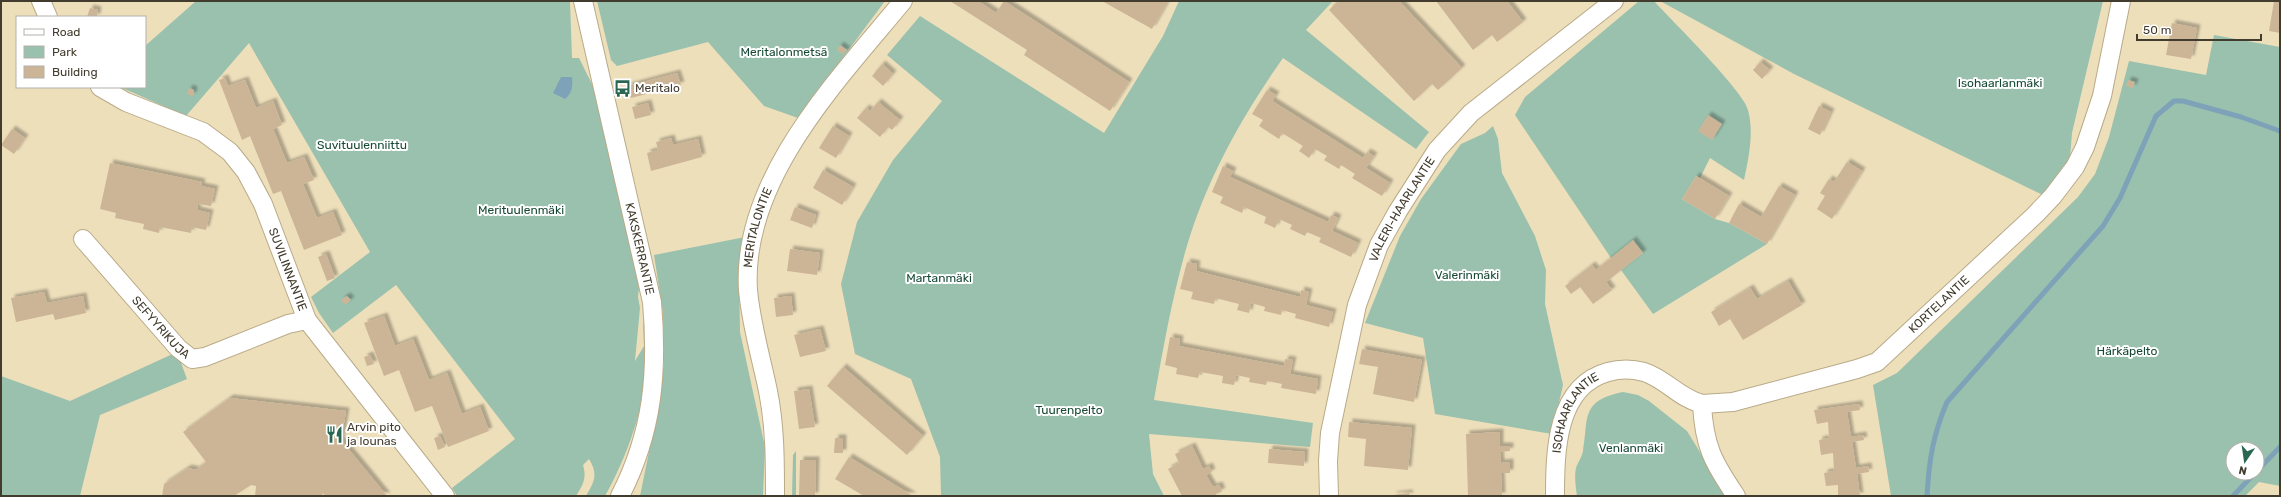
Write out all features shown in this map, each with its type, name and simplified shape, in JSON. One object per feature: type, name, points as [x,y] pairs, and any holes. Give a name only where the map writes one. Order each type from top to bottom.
[{"type":"street","points":[[41,1],[48,16]]},
{"type":"street","name":"KAKSKERRANTIE","points":[[583,1],[650,294],[656,346],[654,383],[646,429],[632,472],[620,496]]},
{"type":"street","name":"MERITALONTIE","points":[[774,496],[773,422],[751,314],[748,288],[751,242],[756,223],[777,172],[805,125],[823,98],[903,1]]},
{"type":"street","name":"VALERI-HAARLANTIE","points":[[1329,496],[1328,461],[1330,433],[1357,305],[1379,245],[1437,150],[1471,113],[1614,1]]},
{"type":"street","name":"KORTELANTIE","points":[[1702,404],[1733,402],[1857,369],[1877,362],[2035,215],[2064,182],[2085,148],[2102,96],[2121,1]]},
{"type":"street","name":"SUVILINNANTIE","points":[[102,88],[126,102],[203,132],[230,152],[246,172],[263,204],[307,320],[445,496]]},
{"type":"street","name":"SEFYYRIKUJA","points":[[83,239],[178,348],[192,359],[205,357],[288,324],[307,320]]},
{"type":"street","name":"ISOHAARLANTIE","points":[[1555,496],[1556,454],[1564,414],[1572,396],[1588,381],[1612,371],[1642,372],[1656,377],[1690,401],[1702,404]]},
{"type":"street","points":[[1702,404],[1703,427],[1714,463],[1736,496]]},
{"type":"green space","name":"Merituulenmäki","points":[[196,1],[570,1],[572,58],[579,58],[596,92],[639,288],[638,297],[640,308],[635,361],[644,346],[643,321],[647,342],[647,364],[639,411],[624,457],[605,496],[586,496],[592,486],[594,478],[594,469],[589,459],[583,465],[585,474],[584,481],[576,496],[457,496],[452,488],[515,439],[396,285],[333,333],[319,313],[311,297],[370,252],[249,43],[186,116],[122,88],[146,88],[146,45]]},
{"type":"green space","name":"Meritalonmetsä","points":[[597,1],[885,1],[798,118],[764,106],[708,42],[617,66],[611,60]]},
{"type":"green space","name":"Tuurenpelto","points":[[1179,1],[1333,1],[1306,30],[1429,132],[1416,149],[1283,58],[1253,103],[1227,149],[1194,223],[1176,286],[1154,400],[1313,423],[1310,447],[1149,434],[1153,474],[1164,496],[941,496],[940,457],[911,379],[855,354],[841,284],[857,222],[893,160],[942,101],[887,55],[920,16],[1104,133],[1163,36]]},
{"type":"green space","points":[[1639,1],[1654,1],[1721,72],[1744,101],[1750,118],[1751,136],[1744,180],[1710,158],[1700,178],[1696,176],[1682,199],[1715,219],[1729,223],[1767,244],[1653,314],[1621,270],[1643,253],[1633,241],[1611,258],[1515,115],[1525,97]]},
{"type":"green space","name":"Isohaarlanmäki","points":[[1660,1],[2103,1],[2072,133],[2070,158],[2043,195],[1794,74]]},
{"type":"green space","name":"Härkäpelto","points":[[2214,35],[2280,47],[2280,486],[2259,482],[2245,496],[1891,496],[1873,385],[1897,373],[2078,197],[2095,174],[2109,137],[2129,61],[2206,75]]},
{"type":"green space","name":"Valerinmäki","points":[[1493,126],[1498,139],[1502,173],[1535,236],[1546,270],[1545,304],[1563,385],[1552,434],[1435,414],[1423,338],[1365,323],[1400,236],[1421,199],[1461,144],[1485,133]]},
{"type":"green space","points":[[745,237],[739,265],[740,332],[765,447],[763,496],[640,496],[653,432],[664,364],[663,313],[654,255]]},
{"type":"green space","points":[[177,352],[187,379],[100,415],[80,496],[1,496],[1,376],[70,401]]},
{"type":"green space","name":"Venlanmäki","points":[[1623,392],[1638,395],[1649,401],[1687,431],[1727,496],[1577,496],[1575,471],[1582,453],[1589,412],[1599,400]]},
{"type":"green space","points":[[796,451],[796,496],[792,496],[793,455]]},
{"type":"water","points":[[561,77],[572,77],[572,89],[565,99],[553,93]]},
{"type":"building","points":[[950,1],[978,1],[996,13],[1004,1],[1129,82],[1110,111],[1024,55],[1027,50]]},
{"type":"building","points":[[1102,1],[1168,1],[1152,29]]},
{"type":"building","points":[[1338,1],[1399,1],[1462,68],[1438,90],[1432,84],[1414,101],[1329,10]]},
{"type":"building","points":[[1436,1],[1507,1],[1523,22],[1497,42],[1492,35],[1473,50]]},
{"type":"building","points":[[2274,1],[2280,2],[2280,33],[2269,31]]},
{"type":"building","points":[[90,8],[98,10],[97,16],[87,16]]},
{"type":"building","points":[[2172,23],[2197,28],[2191,59],[2166,55]]},
{"type":"building","points":[[840,45],[847,50],[843,54],[837,50]]},
{"type":"building","points":[[1760,62],[1770,70],[1762,79],[1753,70]]},
{"type":"building","points":[[882,64],[893,74],[883,86],[872,76]]},
{"type":"building","points":[[677,73],[681,85],[631,98],[628,86]]},
{"type":"building","points":[[225,78],[228,86],[245,80],[256,108],[273,101],[282,125],[273,129],[287,163],[304,157],[314,180],[303,184],[317,218],[333,212],[342,235],[304,250],[281,191],[273,194],[250,136],[242,140],[219,80]]},
{"type":"building","points":[[2128,80],[2135,82],[2133,88],[2126,86]]},
{"type":"building","points":[[189,88],[194,90],[193,96],[187,94]]},
{"type":"building","points":[[1267,90],[1276,95],[1272,101],[1363,158],[1367,152],[1374,156],[1366,168],[1390,183],[1382,196],[1352,178],[1355,174],[1341,165],[1339,169],[1324,160],[1327,156],[1315,149],[1309,158],[1299,151],[1303,146],[1282,133],[1279,139],[1259,126],[1263,120],[1252,114]]},
{"type":"building","points":[[878,102],[900,120],[892,130],[888,127],[880,137],[857,118],[866,108],[870,111]]},
{"type":"building","points":[[648,103],[651,115],[635,119],[632,107]]},
{"type":"building","points":[[1819,106],[1831,112],[1820,135],[1808,129]]},
{"type":"building","points":[[1708,115],[1722,124],[1712,140],[1698,131]]},
{"type":"building","points":[[833,126],[849,136],[836,158],[819,148]]},
{"type":"building","points":[[12,129],[25,138],[14,154],[1,145]]},
{"type":"building","points":[[671,138],[673,145],[698,139],[702,157],[651,171],[647,153],[658,150],[656,142]]},
{"type":"building","points":[[1847,162],[1862,171],[1832,219],[1817,209],[1825,196],[1820,193],[1829,179],[1834,182]]},
{"type":"building","points":[[110,163],[202,182],[201,186],[215,189],[211,206],[198,204],[197,210],[210,213],[206,230],[192,227],[191,233],[160,227],[159,233],[143,229],[144,224],[115,218],[116,213],[100,209]]},
{"type":"building","points":[[1223,166],[1233,171],[1230,177],[1328,222],[1331,215],[1338,218],[1332,231],[1358,243],[1351,257],[1319,242],[1321,238],[1307,232],[1305,236],[1290,229],[1292,225],[1279,219],[1275,228],[1264,223],[1266,217],[1244,207],[1242,213],[1220,203],[1223,197],[1212,192]]},
{"type":"building","points":[[823,170],[853,187],[842,205],[813,188]]},
{"type":"building","points":[[1696,176],[1729,196],[1715,219],[1682,199]]},
{"type":"building","points":[[1779,186],[1795,195],[1767,244],[1729,223],[1739,204],[1761,217]]},
{"type":"building","points":[[795,207],[816,215],[812,228],[790,220]]},
{"type":"building","points":[[1633,240],[1643,253],[1606,282],[1612,290],[1593,304],[1580,287],[1571,294],[1565,286],[1592,265],[1596,270]]},
{"type":"building","points":[[790,249],[820,253],[817,275],[787,271]]},
{"type":"building","points":[[326,254],[335,278],[327,281],[318,257]]},
{"type":"building","points":[[1187,262],[1197,264],[1196,271],[1300,297],[1301,290],[1309,292],[1306,305],[1333,312],[1329,327],[1295,318],[1296,314],[1282,310],[1281,315],[1264,311],[1265,307],[1251,303],[1249,313],[1237,310],[1239,304],[1215,298],[1214,304],[1191,299],[1193,292],[1180,289]]},
{"type":"building","points":[[1788,281],[1802,305],[1743,340],[1730,319],[1719,326],[1711,312],[1750,288],[1757,299]]},
{"type":"building","points":[[44,292],[47,303],[83,296],[86,313],[55,320],[53,314],[16,322],[11,298]]},
{"type":"building","points":[[347,296],[351,300],[345,305],[341,300]]},
{"type":"building","points":[[791,296],[793,315],[776,317],[774,298]]},
{"type":"building","points":[[384,316],[395,346],[413,339],[429,380],[447,373],[462,414],[480,407],[489,431],[448,447],[432,406],[415,412],[399,370],[384,376],[364,323]]},
{"type":"building","points":[[820,329],[826,351],[800,357],[794,335]]},
{"type":"building","points":[[1170,337],[1180,339],[1179,346],[1284,366],[1285,359],[1293,360],[1290,374],[1318,379],[1316,394],[1281,388],[1282,384],[1267,381],[1266,385],[1249,382],[1250,378],[1236,375],[1234,385],[1222,383],[1223,376],[1200,372],[1198,378],[1176,374],[1177,368],[1165,365]]},
{"type":"building","points":[[1362,349],[1422,360],[1414,402],[1373,394],[1378,367],[1359,364]]},
{"type":"building","points":[[370,355],[374,364],[367,366],[364,357]]},
{"type":"building","points":[[843,367],[923,436],[907,455],[827,386]]},
{"type":"building","points":[[809,389],[815,427],[799,429],[794,391]]},
{"type":"building","points":[[230,398],[346,411],[341,440],[387,496],[325,496],[323,493],[322,496],[255,496],[256,486],[251,485],[234,496],[162,496],[164,484],[188,468],[196,470],[206,462],[183,432]]},
{"type":"building","points":[[1859,404],[1860,410],[1847,412],[1851,437],[1863,435],[1864,440],[1852,442],[1856,468],[1868,466],[1869,472],[1857,474],[1860,496],[1838,496],[1838,485],[1826,486],[1824,473],[1834,471],[1833,453],[1821,455],[1819,440],[1829,438],[1828,422],[1817,424],[1814,410]]},
{"type":"building","points":[[1349,422],[1412,428],[1408,470],[1364,466],[1366,439],[1348,437]]},
{"type":"building","points":[[1500,432],[1500,446],[1510,446],[1510,451],[1500,452],[1501,463],[1510,462],[1510,473],[1501,473],[1502,496],[1468,496],[1466,434]]},
{"type":"building","points":[[440,436],[445,447],[438,450],[434,438]]},
{"type":"building","points":[[835,438],[843,438],[843,453],[834,453]]},
{"type":"building","points":[[1192,446],[1203,469],[1209,466],[1212,472],[1206,475],[1213,487],[1219,485],[1222,491],[1216,494],[1217,496],[1182,496],[1168,469],[1179,463],[1175,454]]},
{"type":"building","points":[[1269,449],[1305,452],[1304,466],[1268,463]]},
{"type":"building","points":[[849,457],[913,496],[864,496],[835,479]]},
{"type":"building","points":[[800,460],[816,460],[815,496],[799,496]]},
{"type":"building","points":[[1409,493],[1410,496],[1393,496],[1393,495]]},
{"type":"waterway","points":[[1927,496],[1932,448],[1947,402],[2103,226],[2120,198],[2156,116],[2174,101],[2183,101],[2241,117],[2280,131]]},
{"type":"waterway","points":[[2265,463],[2280,447]]},
{"type":"waterway","points":[[2233,496],[2247,481]]},
{"type":"place","name":"Meritalo","points":[[622,88]]},
{"type":"place","name":"Arvin pito ja lounas","points":[[334,434]]},
{"type":"park label","name":"Suvituulenniittu","points":[[362,145]]},
{"type":"park label","name":"Martanmäki","points":[[939,278]]}]
